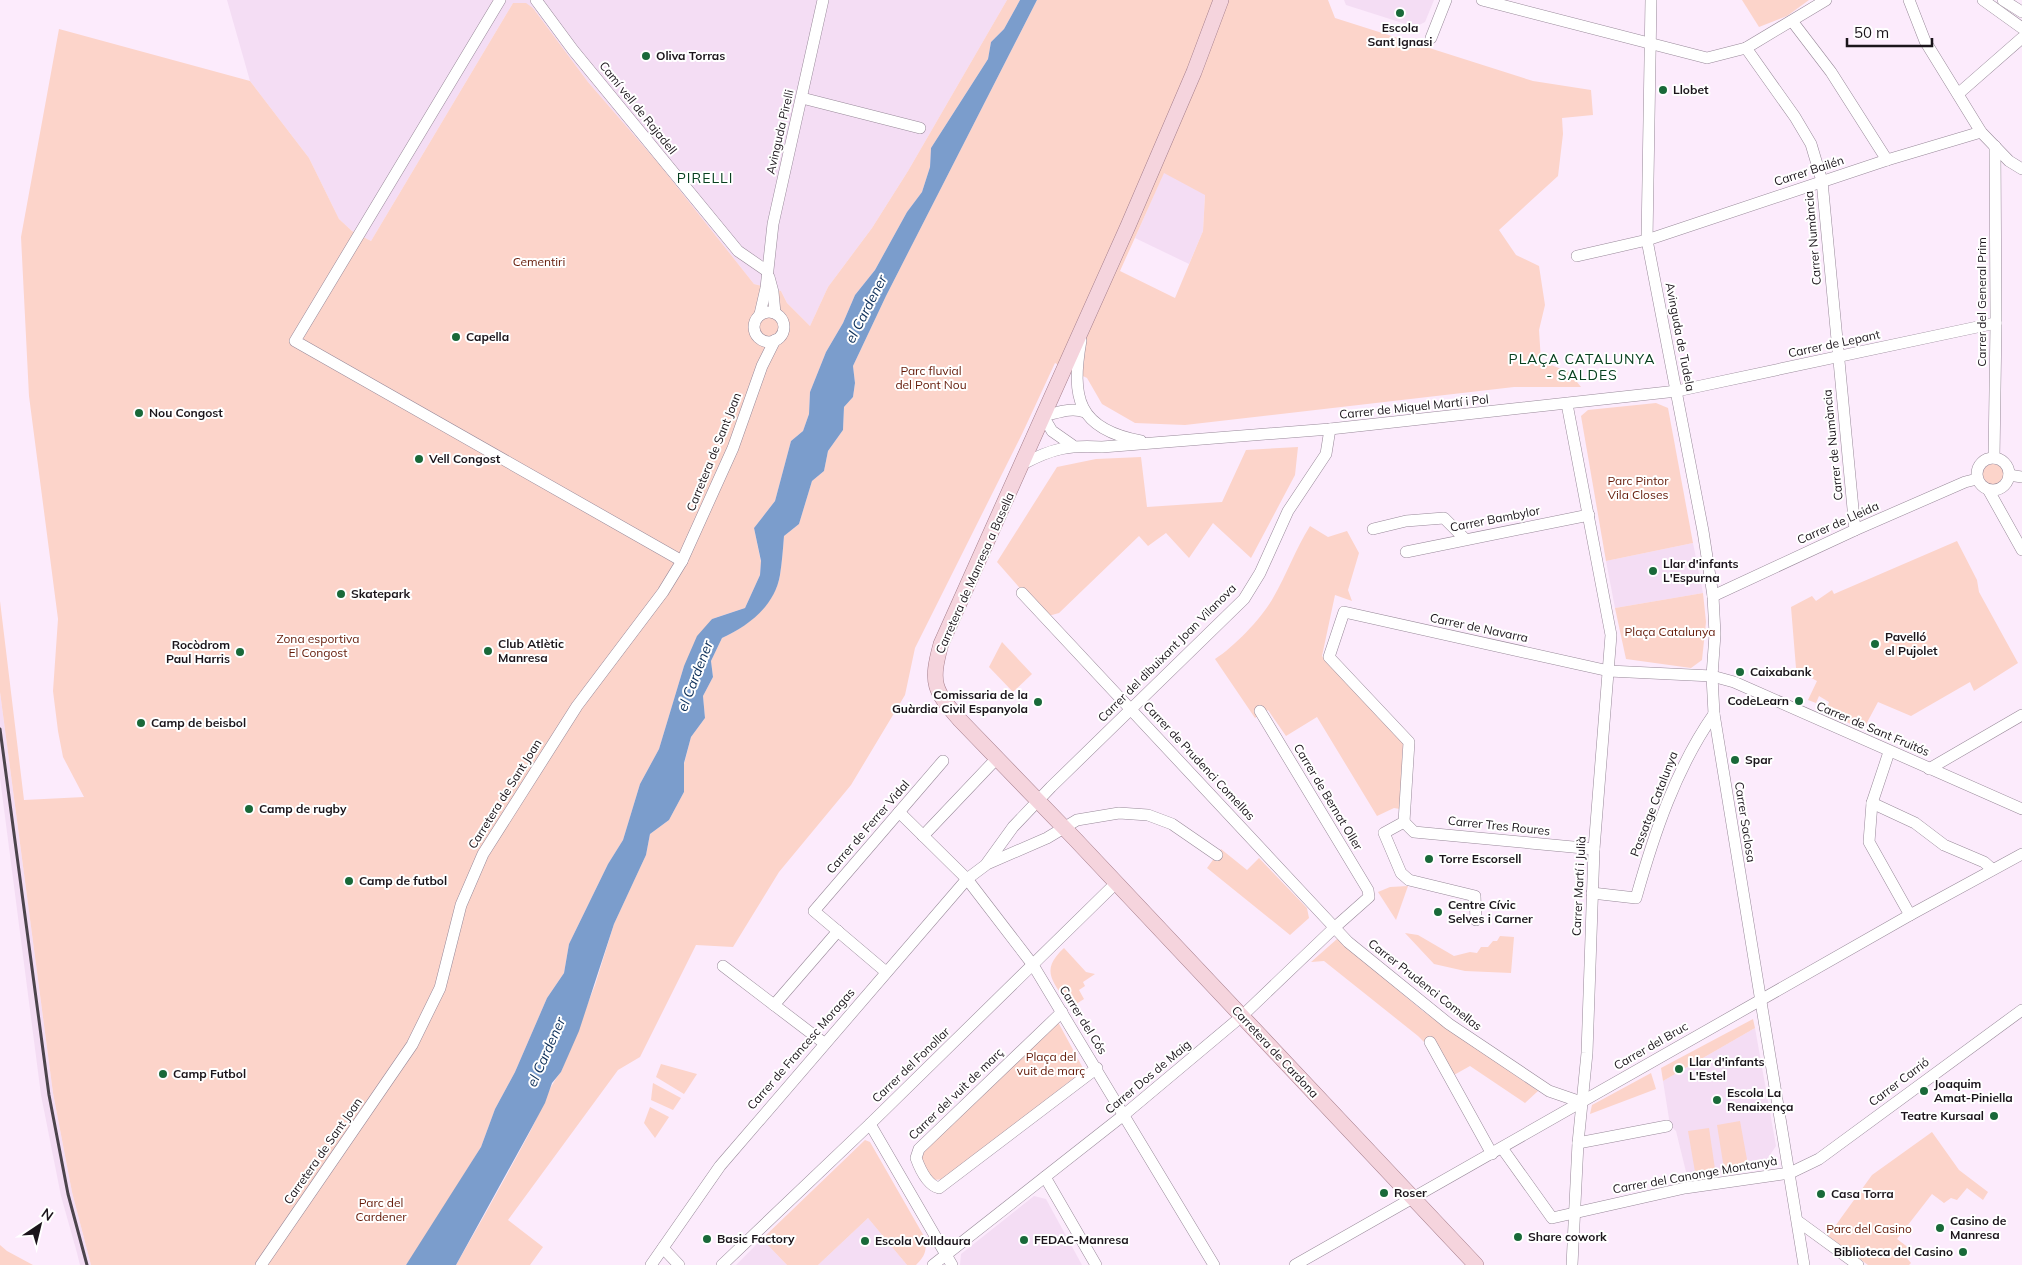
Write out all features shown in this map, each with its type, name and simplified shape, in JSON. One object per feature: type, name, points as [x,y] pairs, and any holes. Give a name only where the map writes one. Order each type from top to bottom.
[{"type":"main road","name":"Carretera de Manresa a Basella","points":[[1075,838],[944,702],[934,684],[936,664],[951,620],[1023,464],[1191,80],[1221,0]]},
{"type":"main road","name":"Carretera de Cardona","points":[[1075,838],[1476,1265]]},
{"type":"street","points":[[500,0],[295,341],[682,561]]},
{"type":"street","name":"Camí vell de Rajadell","points":[[536,0],[573,50],[738,251],[767,271]]},
{"type":"street","name":"Avinguda Pirelli","points":[[760,314],[773,224],[822,0]]},
{"type":"street","points":[[1431,38],[1446,0]]},
{"type":"street","points":[[1482,0],[1651,42],[1707,58],[1746,48],[1826,0]]},
{"type":"street","name":"Avinguda de Tudela","points":[[1651,0],[1647,240],[1703,531],[1713,596],[1716,634],[1712,676]]},
{"type":"street","points":[[1909,0],[1925,41],[1981,132],[2009,161],[2022,169]]},
{"type":"street","points":[[1984,0],[2022,28]]},
{"type":"street","points":[[2003,0],[2022,12]]},
{"type":"street","points":[[1792,20],[1831,72],[1887,160]]},
{"type":"street","points":[[1958,94],[2022,38]]},
{"type":"street","name":"Carrer Numància","points":[[1746,48],[1795,117],[1811,144],[1822,181],[1838,358]]},
{"type":"street","points":[[802,98],[920,128]]},
{"type":"street","name":"Carrer Bailén","points":[[1577,256],[1647,240],[1822,181],[1981,132]]},
{"type":"street","name":"Carrer del General Prim","points":[[1994,458],[1996,323],[1995,146]]},
{"type":"street","name":"Avinguda Pirelli","points":[[767,271],[773,292],[775,313]]},
{"type":"street","points":[[767,312],[775,313],[780,317],[784,326],[781,336],[775,340],[765,341],[757,336],[754,325],[760,314],[767,312]]},
{"type":"street","name":"Carrer de Lepant","points":[[1677,391],[1996,323]]},
{"type":"street","points":[[1084,324],[1076,382],[1079,402],[1084,412]]},
{"type":"street","name":"Carretera de Sant Joan","points":[[757,336],[762,366]]},
{"type":"street","name":"Carretera de Sant Joan","points":[[261,1265],[412,1046],[440,988],[461,905],[482,854],[577,706],[663,592],[682,561],[733,448],[762,366],[775,340]]},
{"type":"street","name":"Carrer de Numància","points":[[1838,358],[1855,530]]},
{"type":"street","name":"Carrer de Miquel Martí i Pol","points":[[1023,464],[1048,451],[1072,446],[1102,447],[1153,444],[1330,430],[1677,391]]},
{"type":"street","name":"Carrer Martí i Julià","points":[[1567,404],[1611,635],[1594,849],[1587,1053],[1578,1143],[1572,1265]]},
{"type":"street","points":[[1072,446],[1052,431],[1043,416],[1064,410],[1084,412]]},
{"type":"street","name":"Carrer de Miquel Martí i Pol","points":[[1084,412],[1106,430],[1153,444]]},
{"type":"street","name":"Carrer del dibuixant Joan Vilanova","points":[[1038,800],[1244,600],[1260,573],[1288,511],[1326,454],[1330,430]]},
{"type":"street","points":[[1989,491],[2000,489],[2008,481],[2010,475],[2006,464],[1994,458],[1986,460],[1979,466],[1977,479],[1989,491],[2022,550]]},
{"type":"street","points":[[2010,475],[2022,477]]},
{"type":"street","name":"Carrer de Lleida","points":[[1713,596],[1855,530],[1965,482],[1977,479]]},
{"type":"street","name":"Carrer Bambylor","points":[[1406,552],[1589,515]]},
{"type":"street","points":[[1373,530],[1406,521],[1444,518],[1465,539]]},
{"type":"street","name":"Carrer de Prudenci Comellas","points":[[1022,593],[1334,928]]},
{"type":"street","name":"Carrer de Navarra","points":[[1404,822],[1409,742],[1329,657],[1344,612],[1609,671]]},
{"type":"street","points":[[1609,671],[1712,676]]},
{"type":"street","name":"Carrer Saclosa","points":[[1712,676],[1714,714],[1760,1001]]},
{"type":"street","name":"Carrer de Sant Fruitós","points":[[1712,676],[1734,682],[2022,810]]},
{"type":"street","name":"Carrer de Bernat Oller","points":[[1260,711],[1368,890],[1370,897]]},
{"type":"street","name":"Passatge Catalunya","points":[[1592,893],[1636,898],[1656,832],[1672,792],[1694,742],[1714,714]]},
{"type":"street","points":[[1930,769],[2022,715]]},
{"type":"street","points":[[1889,752],[1872,803],[1869,842],[1910,915]]},
{"type":"street","points":[[923,836],[997,758]]},
{"type":"street","name":"Carrer de Ferrer Vidal","points":[[838,931],[814,911],[943,761]]},
{"type":"street","name":"Carrer de Francesc Moragas","points":[[987,864],[1013,827],[1038,800]]},
{"type":"street","points":[[1872,803],[1915,823],[1944,845],[1984,862],[1992,869]]},
{"type":"street","name":"Carrer del Cós","points":[[899,812],[967,879],[1033,965],[1125,1114],[1214,1265]]},
{"type":"street","name":"Carrer de Francesc Moragas","points":[[650,1265],[720,1166],[967,879],[987,864],[1047,838],[1077,820],[1119,813],[1148,815],[1172,824],[1217,855]]},
{"type":"street","points":[[1404,822],[1384,833],[1401,873],[1409,880],[1475,896],[1476,920]]},
{"type":"street","name":"Carrer Tres Roures","points":[[1404,822],[1414,832],[1594,849]]},
{"type":"street","name":"Carrer del Bruc","points":[[1295,1265],[1910,915],[2022,854]]},
{"type":"street","name":"Carrer del Fonollar","points":[[722,1265],[870,1124],[1116,883]]},
{"type":"street","name":"Carrer Dos de Maig","points":[[933,1265],[949,1260],[1045,1177],[1125,1114],[1242,1016],[1334,928],[1370,897]]},
{"type":"street","name":"Carrer Prudenci Comellas","points":[[1334,928],[1369,960],[1449,1024],[1549,1091],[1581,1102]]},
{"type":"street","points":[[774,1005],[838,931],[886,972]]},
{"type":"street","points":[[723,966],[824,1043]]},
{"type":"street","points":[[1760,1001],[1799,1222],[1804,1265]]},
{"type":"street","name":"Carrer Carrió","points":[[1790,1173],[1819,1159],[2022,1010]]},
{"type":"street","name":"Carrer del vuit de març","points":[[1062,1012],[919,1149],[916,1158],[929,1183],[939,1188],[1097,1068]]},
{"type":"street","points":[[1430,1042],[1497,1151]]},
{"type":"street","points":[[870,1124],[949,1260]]},
{"type":"street","points":[[1578,1143],[1666,1126]]},
{"type":"street","name":"Carrer del Canonge Montanyà","points":[[1497,1151],[1552,1218],[1575,1211],[1685,1188],[1790,1173]]},
{"type":"street","points":[[1045,1177],[1096,1265]]},
{"type":"street","points":[[1799,1222],[1858,1265]]},
{"type":"street","points":[[663,1248],[679,1265]]},
{"type":"shaded area","points":[[227,0],[1007,0],[908,171],[872,228],[828,287],[810,326],[787,303],[781,291],[754,284],[659,164],[588,82],[533,8],[526,4],[513,3],[371,241],[352,231],[339,219],[309,158],[250,81]]},
{"type":"shaded area","name":"Escola Sant Ignasi","points":[[1344,0],[1434,0],[1425,22],[1415,27],[1346,5]]},
{"type":"shaded area","points":[[1164,172],[1205,194],[1203,231],[1189,264],[1135,238]]},
{"type":"shaded area","name":"Llar d'infants L'Espurna","points":[[1693,543],[1703,593],[1615,608],[1606,561]]},
{"type":"shaded area","points":[[0,692],[53,1093],[72,1192],[91,1265],[80,1265],[61,1196],[41,1095],[0,778]]},
{"type":"shaded area","name":"Escola La Renaixença","points":[[1755,1028],[1776,1146],[1761,1168],[1688,1180],[1676,1131],[1670,1125],[1663,1081]]},
{"type":"shaded area","name":"FEDAC-Manresa","points":[[1034,1196],[1046,1199],[1082,1265],[960,1265],[961,1254]]},
{"type":"shaded area","name":"Escola Valldaura","points":[[868,1218],[907,1265],[818,1265]]},
{"type":"shaded area","points":[[762,1239],[787,1265],[736,1265]]},
{"type":"green space","name":"Zona esportiva El Congost","points":[[1007,0],[1020,0],[1004,29],[991,42],[988,59],[931,148],[930,167],[922,192],[907,212],[875,270],[855,295],[843,323],[826,352],[810,392],[809,414],[803,431],[791,441],[775,501],[754,528],[761,562],[760,575],[745,608],[712,619],[684,666],[659,749],[640,784],[623,840],[608,864],[569,944],[564,973],[547,998],[515,1072],[495,1109],[481,1147],[416,1252],[406,1265],[91,1265],[72,1192],[53,1093],[0,692],[0,601],[24,800],[84,797],[63,757],[53,691],[58,619],[29,396],[21,237],[59,29],[250,81],[309,158],[339,219],[352,231],[371,241],[513,3],[526,3],[533,8],[588,82],[659,164],[754,284],[781,291],[787,303],[810,326],[828,287],[872,228],[908,171]]},
{"type":"green space","name":"Parc fluvial del Pont Nou","points":[[1037,0],[1328,0],[1335,18],[1533,81],[1591,90],[1593,115],[1562,118],[1563,134],[1558,176],[1499,230],[1516,255],[1539,266],[1545,305],[1539,330],[1541,361],[1569,372],[1581,387],[1514,387],[1185,425],[1135,423],[1102,404],[1087,378],[1055,363],[1022,434],[915,648],[905,695],[851,785],[779,872],[733,947],[696,945],[640,1057],[618,1070],[508,1220],[543,1247],[530,1265],[456,1265],[531,1130],[544,1100],[561,1072],[595,985],[614,924],[646,855],[650,834],[669,820],[684,792],[684,764],[691,737],[705,718],[703,696],[713,677],[711,661],[722,638],[750,621],[759,613],[777,586],[781,570],[784,536],[799,524],[812,481],[824,471],[828,451],[843,430],[844,407],[853,397],[855,383],[853,366],[886,296]],"holes":[[[1164,173],[1205,195],[1203,231],[1175,298],[1120,271]]]},
{"type":"green space","points":[[1742,0],[1809,0],[1787,16],[1759,27]]},
{"type":"green space","name":"Parc Pintor Vila Closes","points":[[1656,403],[1668,408],[1693,543],[1606,561],[1581,416],[1588,410]]},
{"type":"green space","points":[[1298,447],[1295,475],[1251,558],[1213,523],[1189,558],[1166,533],[1148,546],[1139,536],[1059,613],[1045,617],[997,562],[1057,467],[1096,459],[1141,457],[1147,507],[1222,502],[1246,450]]},
{"type":"green space","points":[[1993,464],[2001,467],[2004,475],[2001,483],[1993,486],[1985,483],[1982,475],[1985,467]]},
{"type":"green space","points":[[1310,526],[1328,537],[1347,531],[1359,553],[1348,590],[1352,601],[1335,595],[1322,656],[1403,743],[1400,809],[1394,808],[1377,816],[1317,717],[1286,736],[1268,710],[1255,718],[1215,659],[1247,632],[1268,606]]},
{"type":"green space","points":[[1957,541],[1977,580],[1979,592],[2018,663],[1974,691],[1970,682],[1911,716],[1878,702],[1863,730],[1826,712],[1829,702],[1819,696],[1816,703],[1808,700],[1817,681],[1796,668],[1791,607],[1812,596],[1816,601],[1832,590],[1834,594]]},
{"type":"green space","name":"Plaça Catalunya","points":[[1703,593],[1706,622],[1702,660],[1691,668],[1626,659],[1615,608]]},
{"type":"green space","points":[[1002,642],[1032,674],[1013,692],[989,667]]},
{"type":"green space","points":[[1221,849],[1247,870],[1259,858],[1307,908],[1309,918],[1290,935],[1207,868]]},
{"type":"green space","points":[[1408,886],[1396,920],[1378,892],[1390,887]]},
{"type":"green space","points":[[1405,933],[1418,935],[1454,956],[1470,952],[1477,953],[1481,947],[1488,947],[1493,941],[1497,941],[1500,936],[1514,937],[1511,973],[1465,971],[1434,964]]},
{"type":"green space","points":[[1337,939],[1423,1011],[1538,1091],[1525,1103],[1470,1066],[1445,1080],[1426,1044],[1418,1036],[1324,961],[1311,962]]},
{"type":"green space","points":[[1064,948],[1086,972],[1095,974],[1083,982],[1085,986],[1079,990],[1084,999],[1070,1008],[1055,984],[1051,971],[1056,956]]},
{"type":"green space","points":[[1753,1019],[1755,1028],[1663,1081],[1661,1068]]},
{"type":"green space","name":"Plaça del vuit de març","points":[[1058,1022],[1084,1070],[946,1179],[933,1180],[920,1159],[925,1150]]},
{"type":"green space","points":[[661,1064],[697,1074],[684,1094],[656,1077]]},
{"type":"green space","points":[[1651,1073],[1656,1089],[1590,1114],[1592,1105]]},
{"type":"green space","points":[[653,1083],[681,1098],[673,1110],[651,1100]]},
{"type":"green space","points":[[650,1107],[669,1117],[655,1138],[644,1123]]},
{"type":"green space","points":[[1740,1121],[1748,1165],[1724,1169],[1717,1125]]},
{"type":"green space","points":[[1709,1128],[1715,1169],[1695,1172],[1688,1131]]},
{"type":"green space","name":"Parc del Casino","points":[[1932,1132],[1959,1170],[1988,1192],[1983,1200],[1967,1188],[1957,1200],[1951,1198],[1944,1203],[1932,1194],[1897,1239],[1909,1248],[1906,1257],[1911,1263],[1909,1265],[1868,1265],[1828,1236],[1872,1175]]},
{"type":"green space","points":[[865,1140],[870,1142],[925,1238],[926,1246],[923,1256],[916,1265],[907,1265],[868,1218],[818,1265],[787,1265],[762,1239]]},
{"type":"green space","points":[[0,1245],[7,1251],[33,1265],[0,1265]]},
{"type":"water","name":"el Cardener","points":[[1020,0],[1037,0],[886,296],[853,366],[855,383],[853,397],[844,407],[843,430],[828,451],[824,471],[812,481],[799,524],[784,536],[777,586],[759,614],[722,638],[711,661],[713,677],[703,696],[705,718],[691,737],[684,763],[684,792],[669,820],[650,834],[646,855],[614,924],[579,1031],[561,1072],[552,1083],[545,1103],[456,1265],[406,1265],[481,1147],[495,1109],[515,1072],[547,998],[564,973],[569,944],[608,864],[623,840],[640,784],[659,749],[684,666],[697,636],[712,619],[745,608],[760,575],[761,561],[754,528],[775,501],[791,441],[803,431],[809,414],[810,392],[826,352],[843,323],[855,295],[875,270],[907,212],[922,192],[930,167],[931,148],[988,59],[991,42],[1004,29]]},
{"type":"railway","points":[[0,729],[49,1095],[68,1194],[87,1265]]},
{"type":"place","name":"Escola Sant Ignasi","points":[[1400,13]]},
{"type":"place","name":"Oliva Torras","points":[[646,56]]},
{"type":"place","name":"Llobet","points":[[1663,90]]},
{"type":"place","name":"Capella","points":[[456,337]]},
{"type":"place","name":"Nou Congost","points":[[139,413]]},
{"type":"place","name":"Vell Congost","points":[[419,459]]},
{"type":"place","name":"Llar d'infants L'Espurna","points":[[1653,571]]},
{"type":"place","name":"Skatepark","points":[[341,594]]},
{"type":"place","name":"Pavelló el Pujolet","points":[[1875,644]]},
{"type":"place","name":"Club Atlètic Manresa","points":[[488,651]]},
{"type":"place","name":"Rocòdrom Paul Harris","points":[[240,652]]},
{"type":"place","name":"Caixabank","points":[[1740,672]]},
{"type":"place","name":"CodeLearn","points":[[1799,701]]},
{"type":"place","name":"Comissaria de la Guàrdia Civil Espanyola","points":[[1038,702]]},
{"type":"place","name":"Camp de beisbol","points":[[141,723]]},
{"type":"place","name":"Spar","points":[[1735,760]]},
{"type":"place","name":"Camp de rugby","points":[[249,809]]},
{"type":"place","name":"Torre Escorsell","points":[[1429,859]]},
{"type":"place","name":"Camp de futbol","points":[[349,881]]},
{"type":"place","name":"Centre Cívic Selves i Carner","points":[[1438,912]]},
{"type":"place","name":"Llar d'infants L'Estel","points":[[1679,1069]]},
{"type":"place","name":"Camp Futbol","points":[[163,1074]]},
{"type":"place","name":"Joaquim Amat-Piniella","points":[[1924,1091]]},
{"type":"place","name":"Escola La Renaixença","points":[[1717,1100]]},
{"type":"place","name":"Teatre Kursaal","points":[[1994,1116]]},
{"type":"place","name":"Roser","points":[[1384,1193]]},
{"type":"place","name":"Casa Torra","points":[[1821,1194]]},
{"type":"place","name":"Casino de Manresa","points":[[1940,1228]]},
{"type":"place","name":"Share cowork","points":[[1518,1237]]},
{"type":"place","name":"Basic Factory","points":[[707,1239]]},
{"type":"place","name":"FEDAC-Manresa","points":[[1024,1240]]},
{"type":"place","name":"Escola Valldaura","points":[[865,1241]]},
{"type":"place","name":"Biblioteca del Casino","points":[[1963,1252]]},
{"type":"district","name":"PIRELLI","points":[[705,178]]},
{"type":"district","name":"PLAÇA CATALUNYA - SALDES","points":[[1582,368]]},
{"type":"park label","name":"Cementiri","points":[[539,262]]},
{"type":"park label","name":"Parc del Cardener","points":[[381,1210]]}]
